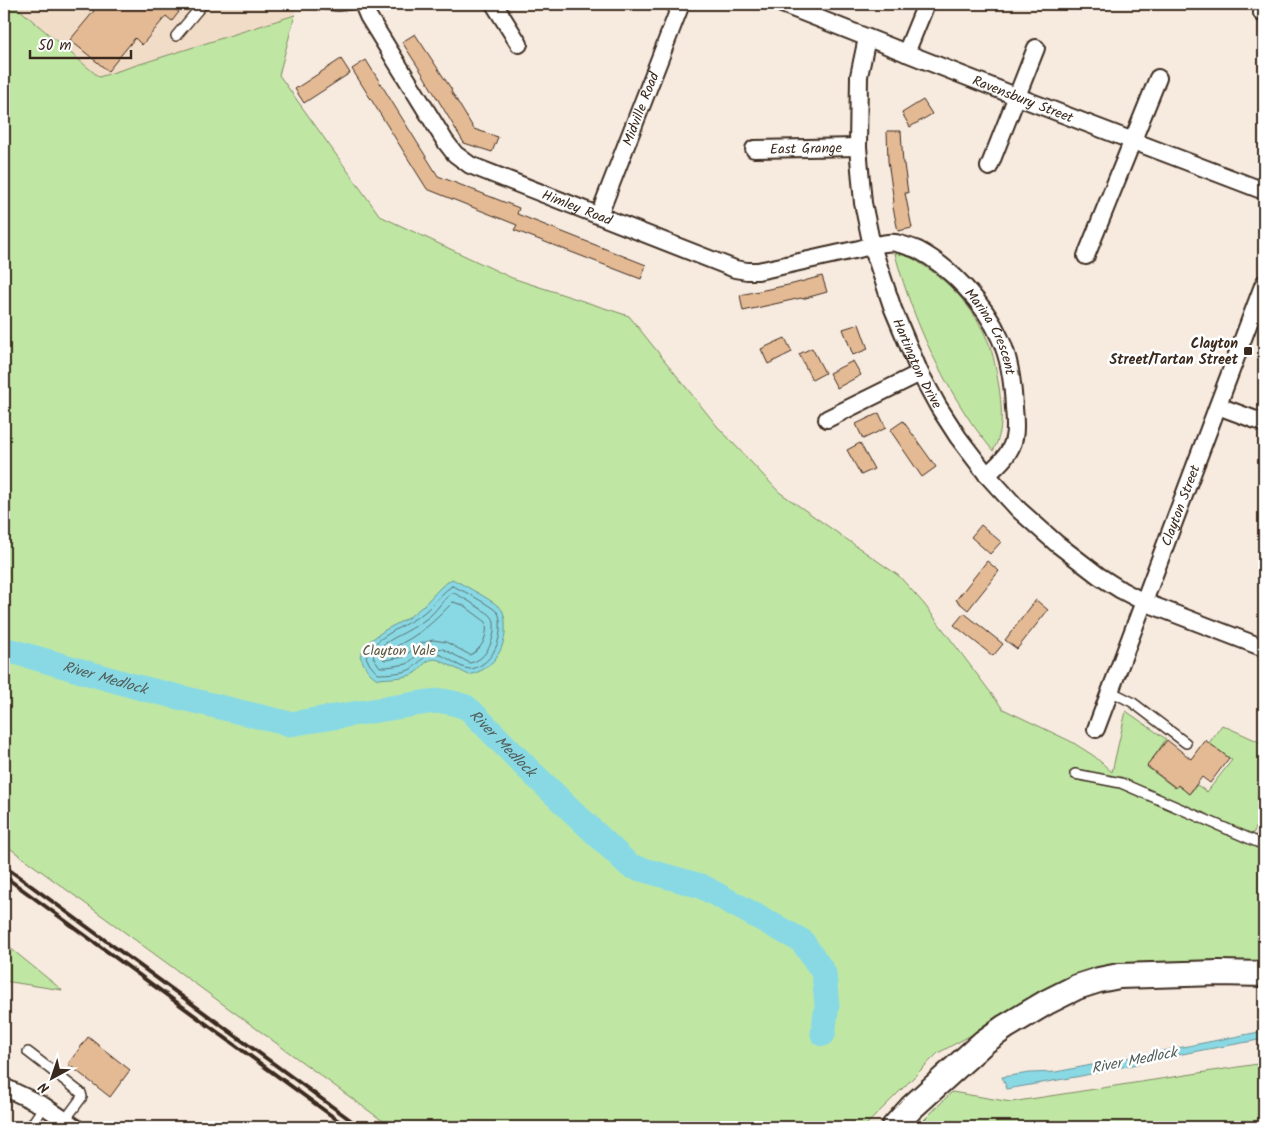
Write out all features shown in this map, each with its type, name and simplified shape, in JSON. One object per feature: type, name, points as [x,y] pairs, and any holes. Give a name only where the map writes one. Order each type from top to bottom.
[{"type":"street","name":"Himley Road","points":[[364,4],[368,16],[450,148],[470,165],[735,269],[758,271],[872,246]]},
{"type":"street","points":[[494,4],[519,44]]},
{"type":"street","name":"Midville Road","points":[[599,215],[681,4]]},
{"type":"street","name":"Ravensbury Street","points":[[782,4],[820,11],[867,38],[1264,191]]},
{"type":"street","points":[[906,53],[926,4]]},
{"type":"street","name":"Hartington Drive","points":[[867,38],[859,76],[858,147],[864,203],[872,246],[892,309],[920,373],[958,437],[987,475],[1020,510],[1056,543],[1099,576],[1144,602],[1264,648]]},
{"type":"street","points":[[990,167],[1036,48]]},
{"type":"street","points":[[1086,256],[1158,78]]},
{"type":"street","name":"East Grange","points":[[754,149],[858,147]]},
{"type":"street","name":"Marina Crescent","points":[[872,246],[893,242],[916,249],[931,258],[972,294],[1000,338],[1010,370],[1014,394],[1014,439],[1008,453],[987,475]]},
{"type":"street","name":"Clayton Street","points":[[1096,729],[1264,283]]},
{"type":"street","points":[[827,419],[920,373]]},
{"type":"street","points":[[1218,406],[1264,423]]},
{"type":"street","points":[[894,1127],[911,1108],[984,1042],[1047,1002],[1077,987],[1119,976],[1219,973],[1264,974]]},
{"type":"street","points":[[4,1087],[44,1106],[70,1124]]},
{"type":"lane","points":[[176,36],[203,4]]},
{"type":"lane","points":[[320,4],[338,6],[353,4]]},
{"type":"lane","points":[[1110,692],[1132,702],[1186,743]]},
{"type":"lane","points":[[1075,774],[1121,783],[1264,845]]},
{"type":"lane","points":[[28,1052],[81,1092],[82,1097],[70,1124]]},
{"type":"lane","points":[[30,1127],[44,1106]]},
{"type":"shaded area","points":[[13,4],[296,4],[295,15],[99,77]]},
{"type":"green space","name":"Clayton Vale","points":[[4,4],[13,4],[99,77],[295,15],[279,75],[380,216],[512,278],[629,316],[717,426],[779,492],[899,576],[924,604],[1003,709],[1072,742],[1094,756],[1112,772],[1126,711],[1166,739],[1147,767],[1175,788],[1178,785],[1189,794],[1197,785],[1207,792],[1232,760],[1209,743],[1222,725],[1264,744],[1264,810],[1252,836],[1264,841],[1264,964],[1101,972],[1003,1018],[938,1053],[864,1127],[391,1127],[4,844]]},
{"type":"green space","points":[[894,250],[924,266],[950,286],[980,324],[991,351],[999,387],[1001,428],[993,451],[965,413],[932,355],[907,293]]},
{"type":"green space","points":[[4,943],[62,990],[4,981]]},
{"type":"green space","points":[[1264,1063],[1264,1127],[917,1127],[952,1092],[1011,1102]]},
{"type":"water","points":[[452,579],[487,598],[502,610],[505,619],[505,634],[501,649],[494,660],[483,669],[469,675],[434,659],[408,676],[378,679],[372,675],[360,656],[367,643],[385,630],[408,618]]},
{"type":"water","points":[[1264,1031],[1264,1039],[1007,1089],[1002,1077],[1056,1072]]},
{"type":"building","points":[[85,4],[168,4],[179,12],[172,21],[166,16],[142,45],[135,38],[108,71],[70,40],[94,11]]},
{"type":"building","points":[[415,34],[452,90],[474,129],[498,137],[492,152],[464,143],[402,42]]},
{"type":"building","points":[[341,59],[350,73],[304,103],[295,89]]},
{"type":"building","points":[[366,60],[438,176],[519,208],[517,214],[646,265],[641,279],[514,230],[517,225],[427,189],[352,69]]},
{"type":"building","points":[[923,100],[932,114],[910,127],[902,113]]},
{"type":"building","points":[[887,131],[901,131],[903,164],[908,193],[905,193],[912,228],[898,231],[892,203],[894,202],[888,161]]},
{"type":"building","points":[[822,276],[827,292],[743,311],[740,295]]},
{"type":"building","points":[[859,324],[868,349],[853,355],[843,329]]},
{"type":"building","points":[[785,338],[792,352],[768,364],[761,349]]},
{"type":"building","points":[[812,348],[825,373],[812,380],[799,354]]},
{"type":"building","points":[[853,361],[861,375],[837,388],[829,373]]},
{"type":"building","points":[[879,413],[886,428],[863,439],[856,424]]},
{"type":"building","points":[[903,421],[936,467],[922,477],[890,430]]},
{"type":"building","points":[[860,443],[874,469],[861,475],[847,450]]},
{"type":"building","points":[[981,525],[1001,542],[990,554],[971,537]]},
{"type":"building","points":[[987,561],[999,571],[968,610],[956,600]]},
{"type":"building","points":[[1036,600],[1048,610],[1017,649],[1005,640]]},
{"type":"building","points":[[964,613],[1003,644],[993,656],[954,625]]},
{"type":"building","points":[[1167,740],[1191,759],[1205,740],[1229,758],[1210,783],[1202,777],[1189,794],[1178,785],[1176,788],[1147,766]]},
{"type":"building","points":[[88,1037],[130,1070],[110,1097],[68,1064]]},
{"type":"waterway","name":"River Medlock","points":[[4,649],[141,688],[290,724],[428,702],[443,701],[466,707],[630,866],[701,886],[802,941],[824,973],[827,1006],[823,1034]]},
{"type":"railway","points":[[4,866],[360,1127]]},
{"type":"railway","points":[[4,876],[347,1127]]},
{"type":"place","name":"Clayton Street/Tartan Street","points":[[1248,351]]}]
